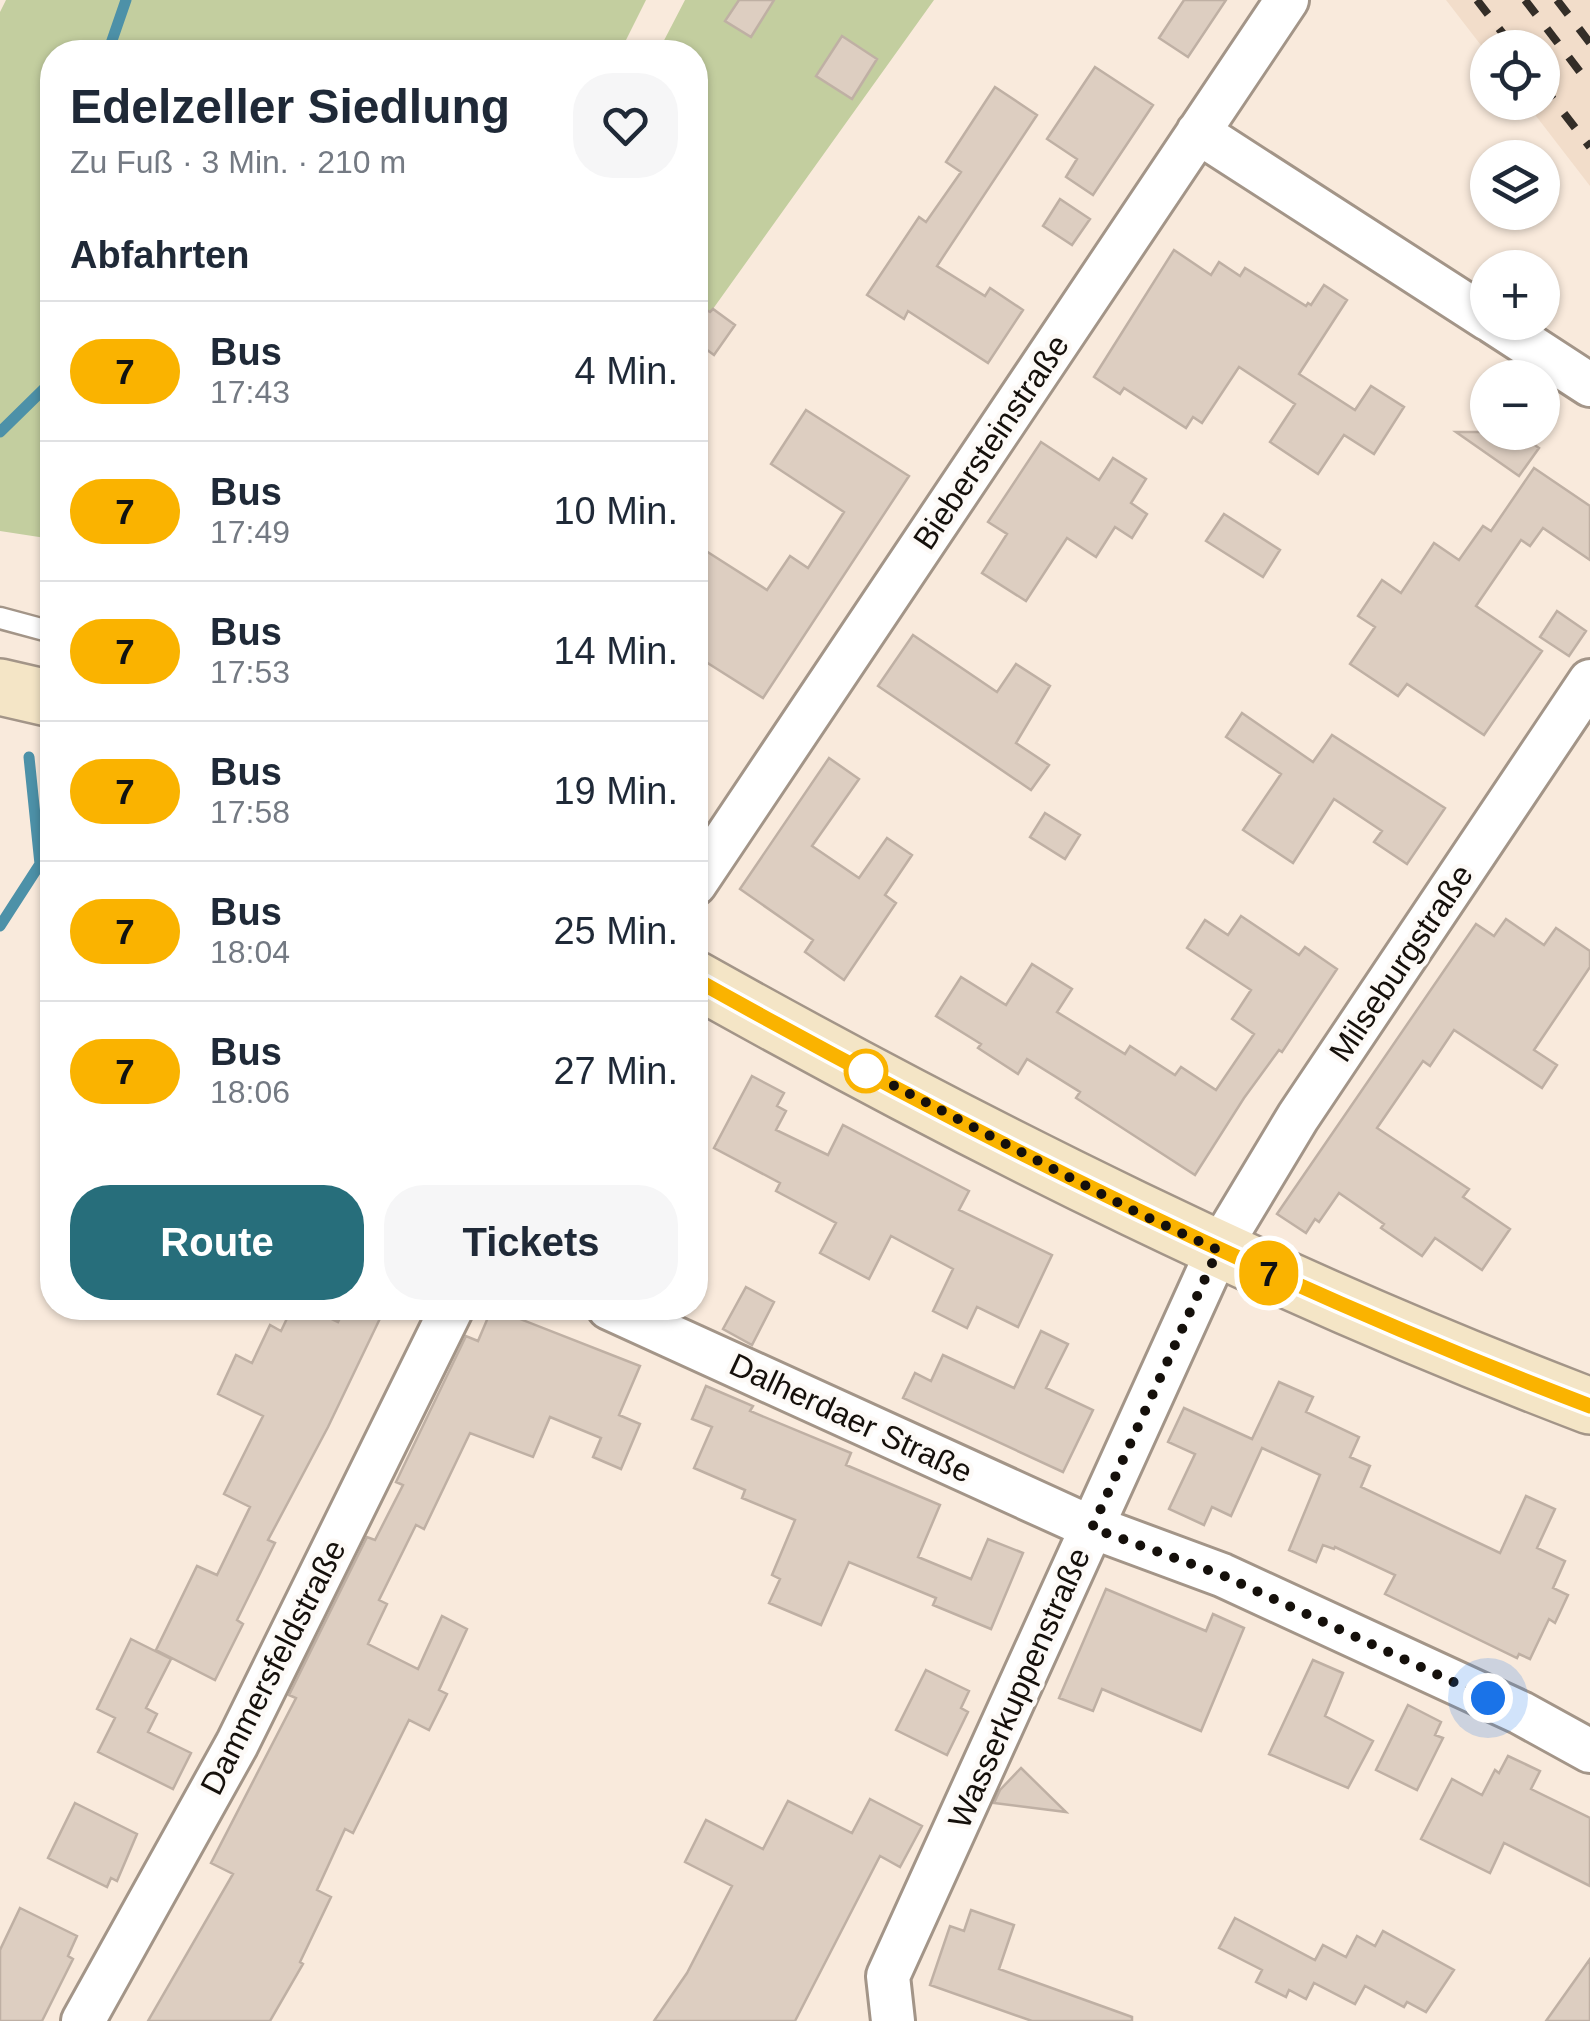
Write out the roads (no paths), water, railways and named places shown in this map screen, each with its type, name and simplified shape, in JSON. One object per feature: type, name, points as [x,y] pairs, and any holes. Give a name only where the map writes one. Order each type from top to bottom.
[{"type":"main road","points":[[0,687],[40,695]]},
{"type":"main road","points":[[708,986],[1118,1203],[1350,1310],[1590,1406]]},
{"type":"street","name":"Biebersteinstraße","points":[[708,865],[1287,0]]},
{"type":"street","points":[[1198,132],[1470,308]]},
{"type":"street","points":[[1520,340],[1590,385]]},
{"type":"street","name":"Milseburgstraße","points":[[1218,1250],[1298,1117],[1590,681]]},
{"type":"street","name":"Wasserkuppenstraße","points":[[894,2021],[888,1976],[1218,1250]]},
{"type":"street","name":"Dammersfeldstraße","points":[[83,2021],[237,1744],[446,1320]]},
{"type":"street","name":"Dalherdaer Straße","points":[[635,1320],[1092,1528],[1222,1575],[1520,1713],[1590,1750]]},
{"type":"lane","points":[[0,618],[40,629]]},
{"type":"waterway","points":[[112,40],[126,0]]},
{"type":"waterway","points":[[0,432],[40,393]]},
{"type":"waterway","points":[[0,926],[40,864],[29,757]]},
{"type":"railway","points":[[1477,0],[1500,30]]},
{"type":"railway","points":[[1525,0],[1590,85]]},
{"type":"railway","points":[[1557,0],[1590,43]]},
{"type":"railway","points":[[1560,108],[1590,147]]}]
